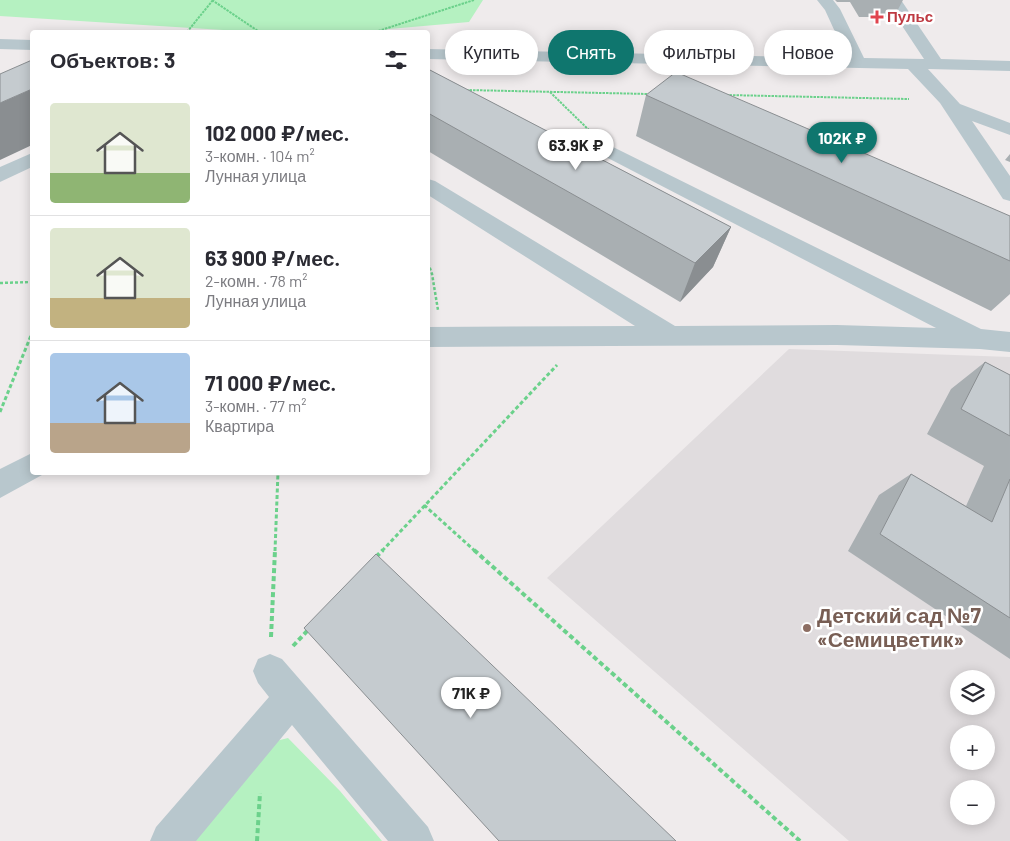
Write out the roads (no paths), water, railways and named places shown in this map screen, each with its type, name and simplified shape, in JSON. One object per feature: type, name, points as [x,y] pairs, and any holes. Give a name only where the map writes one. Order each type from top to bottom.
[{"type":"street","points":[[825,0],[832,9],[859,64]]},
{"type":"street","points":[[893,0],[936,64]]},
{"type":"street","points":[[0,44],[30,45]]},
{"type":"street","points":[[430,54],[1010,66]]},
{"type":"street","points":[[913,64],[950,103],[1005,177],[1010,194]]},
{"type":"street","points":[[950,103],[1010,129]]},
{"type":"street","points":[[611,152],[980,339]]},
{"type":"street","points":[[0,175],[30,160]]},
{"type":"street","points":[[430,187],[671,336]]},
{"type":"street","points":[[435,337],[837,335],[980,339],[1010,342]]},
{"type":"street","points":[[0,484],[30,467]]},
{"type":"street","points":[[170,841],[281,684],[414,841]]},
{"type":"place","name":"Пульс","points":[[877,17]]},
{"type":"place","name":"Детский сад №7 «Семицветик»","points":[[807,628]]}]
